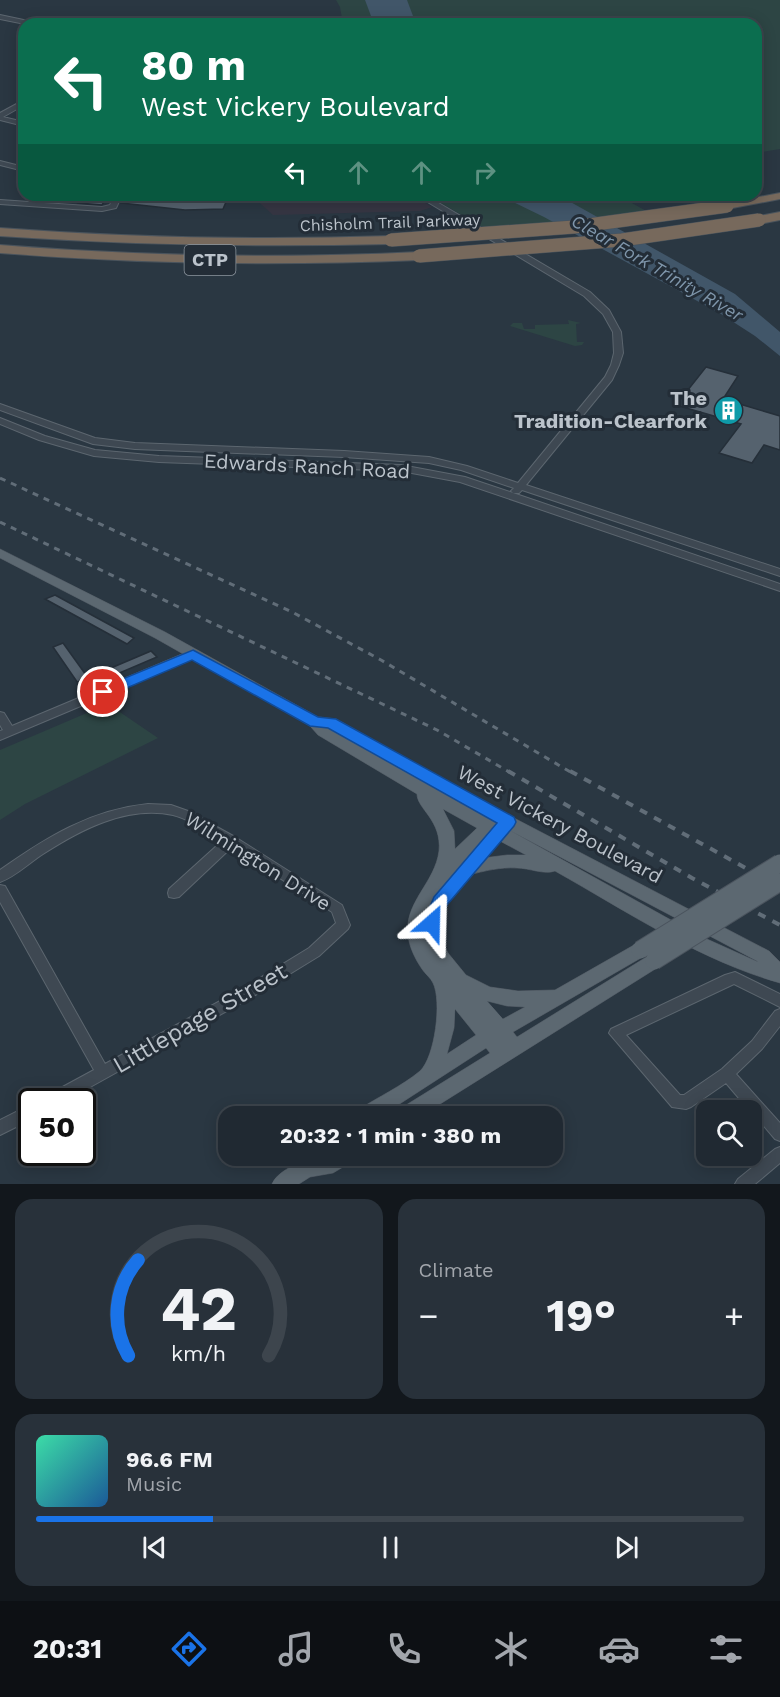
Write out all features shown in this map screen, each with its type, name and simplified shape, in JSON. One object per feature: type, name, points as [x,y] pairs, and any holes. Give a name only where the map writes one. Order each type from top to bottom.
[{"type":"highway","name":"Chisholm Trail Parkway","points":[[762,199],[780,196]]},
{"type":"highway","name":"Chisholm Trail Parkway","points":[[0,232],[186,242],[391,240],[583,226],[754,201]]},
{"type":"highway","name":"Chisholm Trail Parkway","points":[[0,249],[117,257],[254,261],[419,256],[622,240],[780,216]]},
{"type":"highway","points":[[0,222],[186,242]]},
{"type":"highway","points":[[0,258],[99,261],[254,261]]},
{"type":"main road","name":"West Vickery Boulevard","points":[[0,553],[54,579],[315,722],[322,731],[418,789],[497,824],[763,956],[780,975]]},
{"type":"main road","name":"West Vickery Boulevard","points":[[315,722],[331,723],[610,894],[753,970],[780,975]]},
{"type":"main road","points":[[418,789],[438,813],[446,828],[448,846],[440,878]]},
{"type":"main road","points":[[497,824],[466,869],[440,901],[432,923],[434,943],[448,978],[508,1051]]},
{"type":"main road","points":[[497,824],[440,878],[426,896],[416,921],[419,947],[428,964],[448,978],[495,997],[516,1000],[558,996]]},
{"type":"main road","points":[[466,869],[499,861],[520,860],[561,871],[610,894]]},
{"type":"main road","points":[[421,1106],[508,1051],[780,863]]},
{"type":"main road","points":[[379,1106],[430,1072],[558,996],[647,955],[780,882]]},
{"type":"main road","points":[[430,1072],[446,1030],[448,978]]},
{"type":"main road","points":[[282,1184],[305,1166]]},
{"type":"street","points":[[0,19],[18,22]]},
{"type":"street","points":[[0,19],[18,24]]},
{"type":"street","points":[[0,117],[18,106]]},
{"type":"street","points":[[0,117],[18,122]]},
{"type":"street","points":[[0,163],[18,168]]},
{"type":"street","points":[[0,202],[102,209],[112,206],[115,201]]},
{"type":"street","points":[[430,201],[587,294],[602,305],[617,328],[620,346],[618,363],[609,378],[512,496]]},
{"type":"street","name":"Edwards Ranch Road","points":[[0,407],[93,441],[135,446],[362,461],[462,479],[780,588]]},
{"type":"street","name":"Edwards Ranch Road","points":[[0,421],[29,434],[94,453],[159,459],[429,460],[464,468],[780,573]]},
{"type":"street","points":[[29,434],[43,423]]},
{"type":"street","points":[[662,546],[688,547],[720,553]]},
{"type":"street","points":[[0,716],[5,734],[193,654]]},
{"type":"street","name":"Wilmington Drive","points":[[0,877],[71,830],[131,811],[156,808],[172,810],[188,815],[231,840],[337,909],[342,917],[343,925]]},
{"type":"street","points":[[174,893],[231,840]]},
{"type":"street","points":[[0,890],[104,1073]]},
{"type":"street","name":"Littlepage Street","points":[[76,1088],[247,993],[314,952],[343,925]]},
{"type":"street","points":[[780,1001],[735,978],[616,1033],[677,1102],[686,1102],[727,1074],[757,1045],[780,1015]]},
{"type":"street","points":[[727,1074],[780,1134]]},
{"type":"street","points":[[0,1128],[18,1118]]},
{"type":"street","points":[[743,1184],[780,1154]]},
{"type":"shaded area","points":[[258,201],[422,201],[432,207],[420,211],[273,215]]},
{"type":"green space","points":[[336,0],[780,0],[780,149],[762,152],[762,18],[342,18]]},
{"type":"green space","points":[[437,201],[628,201],[650,213],[486,229]]},
{"type":"green space","points":[[568,320],[581,323],[576,324],[577,342],[584,342],[582,345],[575,346],[510,326],[513,323],[522,323],[524,329],[535,329],[535,325],[569,324]]},
{"type":"green space","points":[[108,704],[158,738],[25,804],[0,820],[0,750]]},
{"type":"water","points":[[365,0],[407,0],[414,18],[372,18]]},
{"type":"water","name":"Clear Fork Trinity River","points":[[511,201],[569,201],[735,294],[780,332],[780,356],[721,314]]},
{"type":"building","points":[[79,201],[105,201],[102,205],[78,203]]},
{"type":"building","points":[[124,201],[226,201],[223,209],[185,210],[121,203]]},
{"type":"building","name":"The Tradition-Clearfork","points":[[706,367],[738,376],[723,399],[780,416],[780,450],[764,445],[752,463],[719,453],[741,424],[676,405]]},
{"type":"building","points":[[55,595],[134,638],[127,644],[45,599]]},
{"type":"building","points":[[63,643],[86,675],[78,682],[151,651],[157,657],[82,689],[53,647]]},
{"type":"railway","points":[[0,478],[292,612],[381,660],[572,773]]},
{"type":"railway","points":[[0,522],[437,730],[511,773]]},
{"type":"railway","points":[[508,771],[692,878],[780,925]]},
{"type":"railway","points":[[570,771],[780,887]]},
{"type":"place","name":"The Tradition-Clearfork","points":[[728,410]]},
{"type":"route","points":[[103,692],[193,654],[315,722],[331,723],[508,822],[452,885],[440,901],[432,923]]}]
